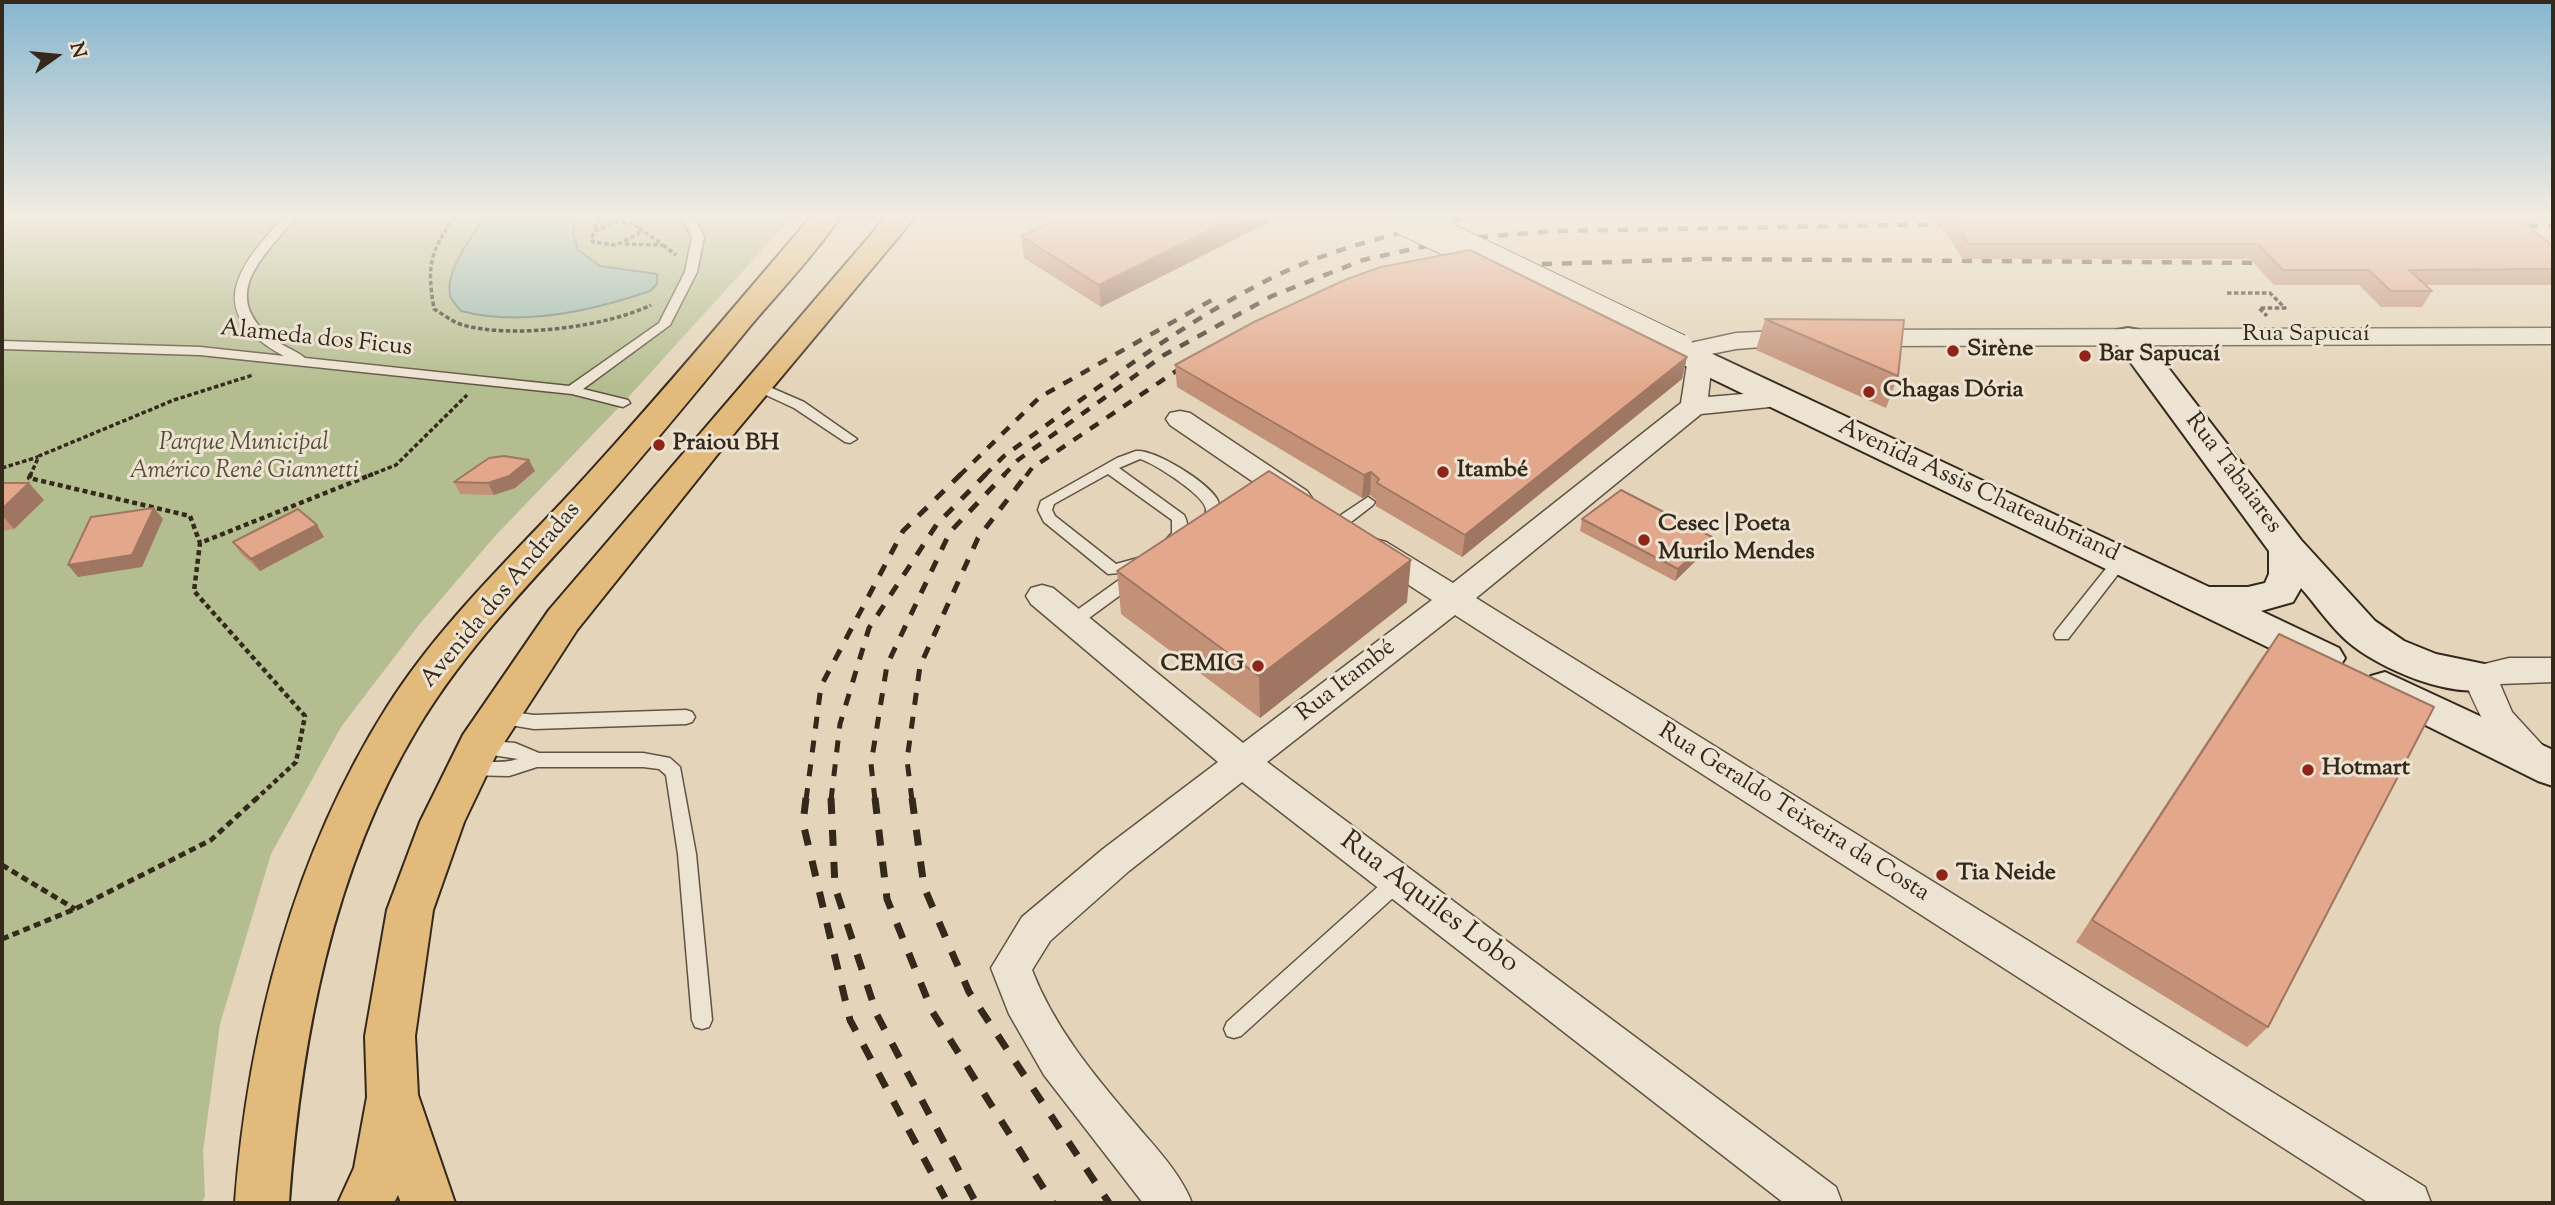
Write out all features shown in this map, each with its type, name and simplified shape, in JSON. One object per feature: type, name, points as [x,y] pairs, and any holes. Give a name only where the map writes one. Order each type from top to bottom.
[{"type":"main road","name":"Avenida dos Andradas","points":[[262,1203],[274,1090],[304,950],[334,856],[365,787],[401,719],[446,654],[663,411],[779,273]]},
{"type":"main road","points":[[365,1203],[380,1174],[392,1095],[390,1036],[410,910],[442,822],[481,745],[564,620],[853,273]]},
{"type":"main road","points":[[392,1095],[428,1203]]},
{"type":"street","name":"Avenida Assis Chateaubriand","points":[[1518,273],[2545,765]]},
{"type":"street","name":"Rua Sapucaí","points":[[1686,354],[1736,341],[1828,338],[2553,336]]},
{"type":"street","name":"Rua Tabaiares","points":[[2128,337],[2288,548],[2288,574],[2279,593],[2248,601],[2205,600]]},
{"type":"street","points":[[1686,354],[1695,406],[1779,399]]},
{"type":"street","name":"Rua Itambé","points":[[1170,1203],[1038,1033],[1019,996],[1010,968],[1037,929],[1116,860],[1454,599],[1695,406]]},
{"type":"street","name":"Rua Geraldo Teixeira da Costa","points":[[1180,419],[1337,525],[2409,1203]]},
{"type":"street","points":[[2288,548],[2361,631],[2390,651],[2429,668],[2480,677],[2509,670],[2553,670]]},
{"type":"street","name":"Rua Aquiles Lobo","points":[[1042,597],[1243,762],[1819,1203]]},
{"type":"street","points":[[2480,677],[2498,719],[2545,765]]},
{"type":"lane","points":[[246,273],[239,290],[247,321],[265,339],[304,362]]},
{"type":"lane","points":[[572,390],[664,325],[690,273]]},
{"type":"lane","name":"Alameda dos Ficus","points":[[2,345],[200,351],[572,390],[623,403]]},
{"type":"lane","points":[[758,386],[799,405],[850,439]]},
{"type":"lane","points":[[1072,622],[1195,538],[1212,519],[1214,510],[1209,497],[1146,455],[1130,457],[1109,468],[1048,501],[1045,510],[1049,519],[1113,570],[1124,569],[1175,541],[1182,526],[1179,518],[1109,468]]},
{"type":"lane","points":[[1337,525],[1368,502]]},
{"type":"lane","points":[[2063,635],[2121,560]]},
{"type":"lane","points":[[481,745],[534,722],[686,716]]},
{"type":"lane","points":[[481,745],[509,769],[537,760],[643,760],[664,763],[674,772],[687,853],[702,1020]]},
{"type":"lane","points":[[481,745],[515,750],[537,760]]},
{"type":"lane","points":[[1234,1029],[1398,881]]},
{"type":"path","points":[[428,273],[434,309],[461,325],[524,331],[610,320],[648,308],[657,300]]},
{"type":"path","points":[[2227,293],[2270,293],[2285,308],[2259,308],[2287,336]]},
{"type":"path","points":[[2,468],[39,457],[174,400],[304,362]]},
{"type":"path","points":[[200,543],[396,464],[482,380]]},
{"type":"path","points":[[2,939],[75,909],[211,839],[296,762],[305,716],[194,591],[200,543],[190,516],[29,478],[39,457]]},
{"type":"path","points":[[2,865],[75,909]]},
{"type":"green space","name":"Parque Municipal Américo Renê Giannetti","points":[[2,273],[741,273],[623,403],[495,536],[418,626],[341,727],[271,854],[220,1024],[203,1151],[205,1196],[202,1203],[2,1203]]},
{"type":"water","points":[[453,273],[652,273],[657,274],[657,284],[650,291],[605,305],[557,314],[508,317],[461,311],[451,298]]},
{"type":"building","points":[[1080,273],[1123,273],[1099,285]]},
{"type":"building","name":"Itambé","points":[[1363,273],[1517,273],[1687,357],[1465,535],[1377,483],[1379,479],[1371,472],[1364,475],[1175,365],[1254,322]]},
{"type":"building","points":[[2372,273],[2413,273],[2432,291],[2391,291]]},
{"type":"building","points":[[1765,319],[1904,320],[1898,376]]},
{"type":"building","points":[[504,456],[529,460],[509,476],[488,483],[454,482],[489,458]]},
{"type":"building","name":"CEMIG","points":[[1269,471],[1411,560],[1259,676],[1117,571]]},
{"type":"building","points":[[2,483],[29,483],[2,509]]},
{"type":"building","name":"Cesec | Poeta Murilo Mendes","points":[[1621,490],[1712,537],[1678,569],[1582,519]]},
{"type":"building","points":[[154,508],[132,555],[68,565],[91,517]]},
{"type":"building","points":[[298,509],[317,525],[251,559],[233,542]]},
{"type":"building","points":[[2279,634],[2434,707],[2268,1027],[2092,920]]},
{"type":"railway","points":[[986,474],[1004,456],[1127,366],[1223,304],[1281,273]]},
{"type":"railway","points":[[1003,476],[1018,460],[1164,355],[1272,296],[1330,273]]},
{"type":"railway","points":[[959,476],[1040,397],[1217,297]]},
{"type":"railway","points":[[1026,476],[1032,468],[1191,361]]},
{"type":"railway","points":[[806,800],[821,686],[903,531],[961,474]]},
{"type":"railway","points":[[831,799],[840,724],[869,628],[937,524],[986,474]]},
{"type":"railway","points":[[875,800],[871,764],[887,665],[950,532],[1005,474]]},
{"type":"railway","points":[[912,800],[907,760],[920,666],[978,538],[1027,474]]},
{"type":"railway","points":[[806,798],[803,823],[850,1020],[945,1198]]},
{"type":"railway","points":[[875,798],[887,899],[932,1011],[1053,1203]]},
{"type":"railway","points":[[912,798],[924,887],[969,992],[1109,1203]]},
{"type":"railway","points":[[831,799],[835,887],[877,1015],[976,1203]]},
{"type":"place","name":"Sirène","points":[[1953,351]]},
{"type":"place","name":"Bar Sapucaí","points":[[2085,356]]},
{"type":"place","name":"Chagas Dória","points":[[1869,392]]},
{"type":"place","name":"Praiou BH","points":[[659,445]]},
{"type":"place","name":"Itambé","points":[[1443,472]]},
{"type":"place","name":"Cesec | Poeta Murilo Mendes","points":[[1644,540]]},
{"type":"place","name":"CEMIG","points":[[1258,666]]},
{"type":"place","name":"Hotmart","points":[[2308,770]]},
{"type":"place","name":"Tia Neide","points":[[1942,875]]}]
